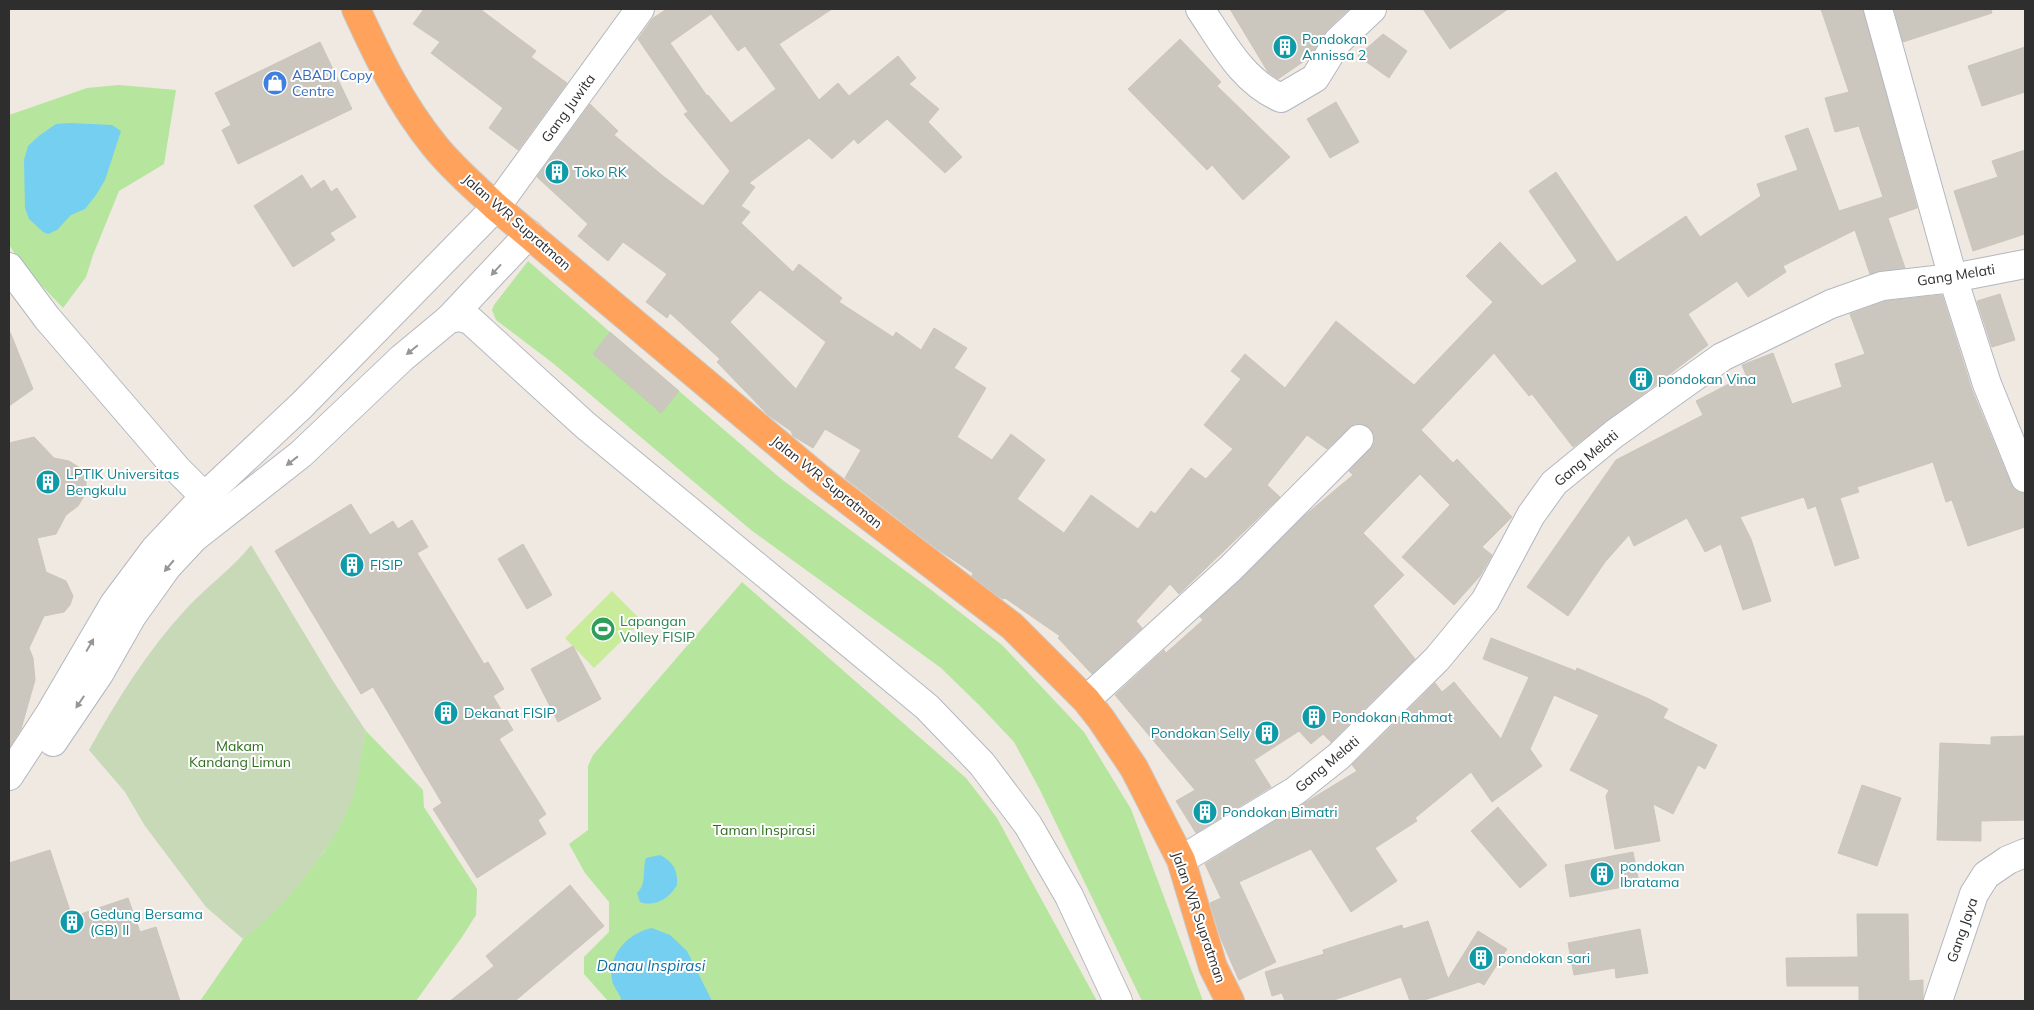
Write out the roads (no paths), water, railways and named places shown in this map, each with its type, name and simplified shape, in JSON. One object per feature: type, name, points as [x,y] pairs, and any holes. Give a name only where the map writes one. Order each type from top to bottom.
[{"type":"highway","name":"Jalan WR Supratman","points":[[356,9],[390,80],[414,119],[434,146],[496,207],[819,478],[1012,626],[1086,700],[1134,768],[1181,860],[1213,967],[1230,1001]]},
{"type":"street","name":"Gang Juwita","points":[[214,506],[302,405],[496,207],[640,9]]},
{"type":"street","points":[[1200,9],[1246,76],[1266,92],[1281,98],[1316,78],[1338,41],[1372,9]]},
{"type":"street","points":[[1878,9],[1953,278],[1987,384],[2025,478]]},
{"type":"street","points":[[9,776],[49,715],[114,604],[155,549],[214,506],[301,454],[402,358],[449,319],[529,234]]},
{"type":"street","name":"Gang Melati","points":[[1181,860],[1295,791],[1339,756],[1438,659],[1485,601],[1531,516],[1554,483],[1614,434],[1722,356],[1831,304],[1882,286],[1953,278],[2025,264]]},
{"type":"street","points":[[9,266],[48,318],[177,469],[214,506]]},
{"type":"street","points":[[449,319],[459,317],[470,320],[585,425],[934,714],[982,764],[1028,825],[1069,896],[1118,1001]]},
{"type":"street","points":[[1086,700],[1231,568],[1359,439]]},
{"type":"street","points":[[9,795],[42,759],[99,674],[132,616],[167,567],[194,538],[214,506]]},
{"type":"street","name":"Gang Jaya","points":[[1938,1001],[1974,894],[1986,875],[2008,860],[2025,853]]},
{"type":"water","points":[[56,124],[112,125],[121,131],[105,180],[96,195],[85,209],[71,215],[57,230],[48,234],[43,232],[29,219],[25,208],[24,160],[28,146],[40,135]]},
{"type":"water","points":[[660,855],[674,867],[677,875],[677,885],[661,901],[656,903],[640,902],[637,893],[642,885],[646,858]]},
{"type":"water","name":"Danau Inspirasi","points":[[652,928],[670,935],[687,951],[712,1001],[620,1001],[621,998],[612,980],[613,962],[621,946],[635,935]]},
{"type":"place","name":"Pondokan Annissa 2","points":[[1285,47]]},
{"type":"place","name":"ABADI Copy Centre","points":[[275,83]]},
{"type":"place","name":"Toko RK","points":[[557,172]]},
{"type":"place","name":"pondokan Vina","points":[[1641,379]]},
{"type":"place","name":"LPTIK Universitas Bengkulu","points":[[48,482]]},
{"type":"place","name":"FISIP","points":[[352,565]]},
{"type":"place","name":"Lapangan Volley FISIP","points":[[603,629]]},
{"type":"place","name":"Dekanat FISIP","points":[[446,713]]},
{"type":"place","name":"Pondokan Rahmat","points":[[1314,717]]},
{"type":"place","name":"Pondokan Selly","points":[[1267,733]]},
{"type":"place","name":"Pondokan Bimatri","points":[[1205,812]]},
{"type":"place","name":"pondokan Ibratama","points":[[1602,874]]},
{"type":"place","name":"Gedung Bersama (GB) II","points":[[72,922]]},
{"type":"place","name":"pondokan sari","points":[[1481,958]]},
{"type":"park label","name":"Makam Kandang Limun","points":[[240,754]]},
{"type":"park label","name":"Taman Inspirasi","points":[[764,830]]}]
